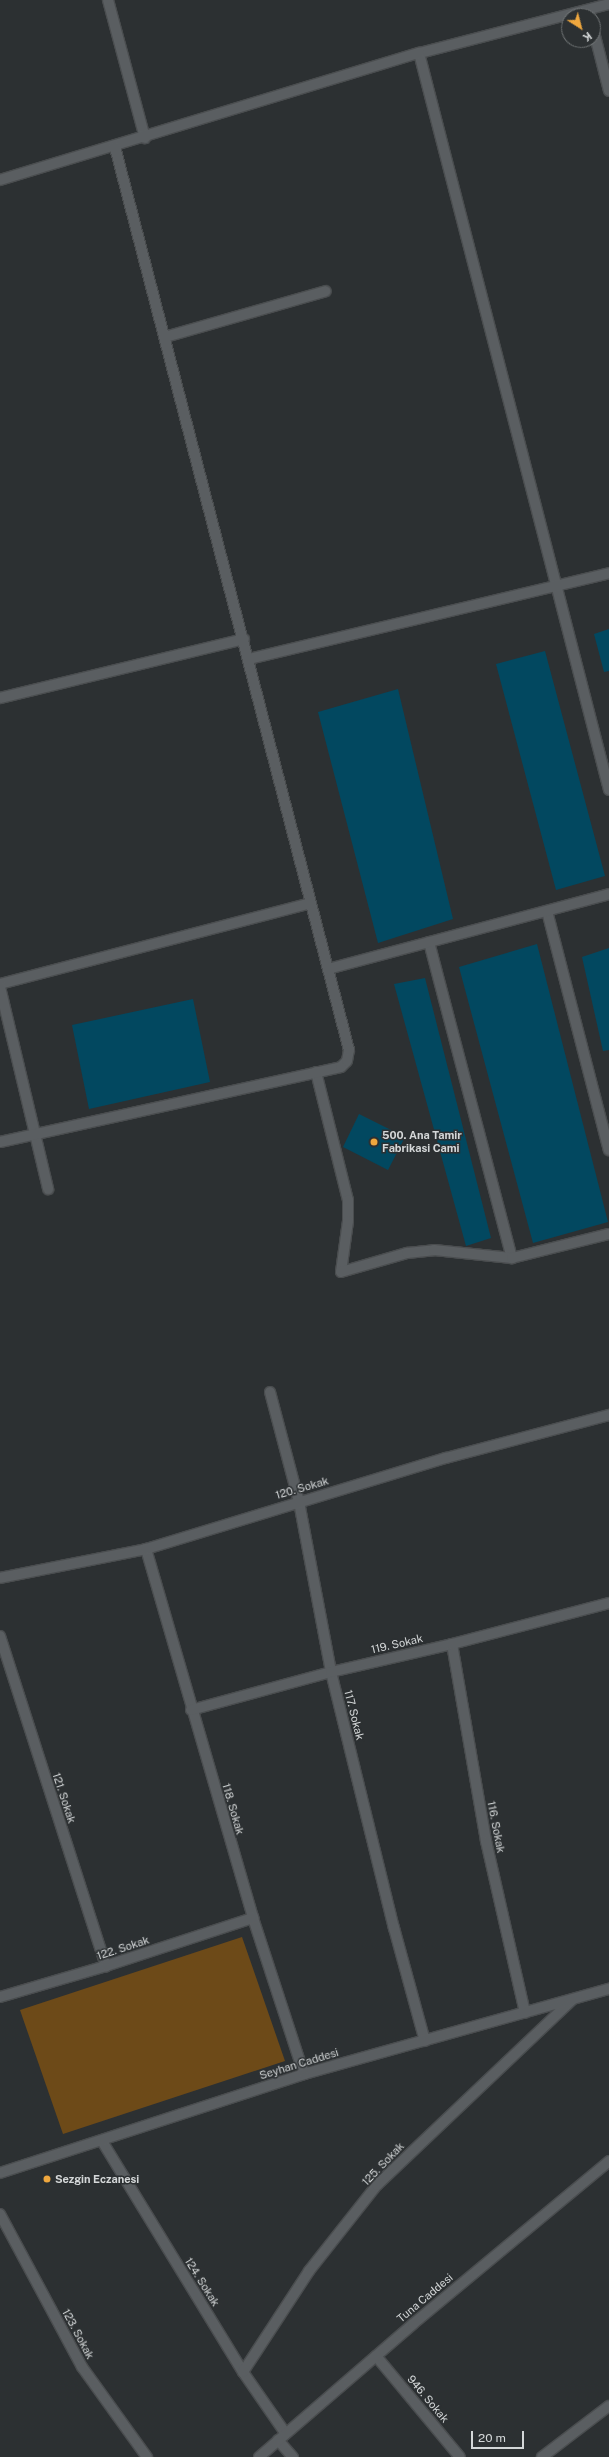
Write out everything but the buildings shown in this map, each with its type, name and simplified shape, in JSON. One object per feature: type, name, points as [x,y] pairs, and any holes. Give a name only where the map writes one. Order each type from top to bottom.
[{"type":"street","points":[[108,0],[145,138]]},
{"type":"street","points":[[0,180],[145,138],[419,53],[561,20]]},
{"type":"street","points":[[598,48],[609,91]]},
{"type":"street","points":[[419,53],[609,790]]},
{"type":"street","points":[[0,1142],[341,1067],[346,1061],[349,1050],[249,658],[115,147]]},
{"type":"street","points":[[165,337],[326,291]]},
{"type":"street","points":[[249,658],[556,587],[609,573]]},
{"type":"street","points":[[0,698],[244,639]]},
{"type":"street","points":[[328,969],[609,894]]},
{"type":"street","points":[[0,984],[311,903]]},
{"type":"street","points":[[547,911],[609,1150]]},
{"type":"street","points":[[429,942],[512,1258]]},
{"type":"street","points":[[0,987],[48,1189]]},
{"type":"street","points":[[316,1072],[348,1200],[348,1221],[341,1272],[407,1253],[434,1250],[512,1258],[609,1234]]},
{"type":"street","name":"117. Sokak","points":[[270,1392],[299,1502],[331,1672],[394,1928],[425,2041]]},
{"type":"street","name":"120. Sokak","points":[[0,1578],[146,1549],[446,1458],[609,1415]]},
{"type":"street","name":"118. Sokak","points":[[146,1549],[191,1710],[253,1918],[304,2074]]},
{"type":"street","name":"119. Sokak","points":[[191,1710],[331,1672],[452,1644],[609,1603]]},
{"type":"street","name":"121. Sokak","points":[[0,1636],[106,1966]]},
{"type":"street","name":"116. Sokak","points":[[452,1644],[486,1841],[525,2013]]},
{"type":"street","name":"122. Sokak","points":[[0,1997],[106,1966],[253,1918]]},
{"type":"street","name":"Seyhan Caddesi","points":[[0,2173],[304,2074],[609,1989]]},
{"type":"street","name":"125. Sokak","points":[[243,2372],[309,2271],[377,2186],[572,2000]]},
{"type":"street","name":"124. Sokak","points":[[102,2141],[293,2457]]},
{"type":"street","name":"Tuna Caddesi","points":[[259,2457],[376,2356],[609,2161]]},
{"type":"street","name":"123. Sokak","points":[[0,2214],[82,2367],[147,2457]]},
{"type":"street","name":"946. Sokak","points":[[376,2356],[460,2457]]},
{"type":"street","points":[[542,2457],[609,2406]]},
{"type":"shaded area","points":[[242,1937],[285,2061],[63,2134],[20,2010]]},
{"type":"place","name":"500. Ana Tamir Fabrikasi Cami","points":[[374,1142]]},
{"type":"place","name":"Sezgin Eczanesi","points":[[47,2179]]}]
